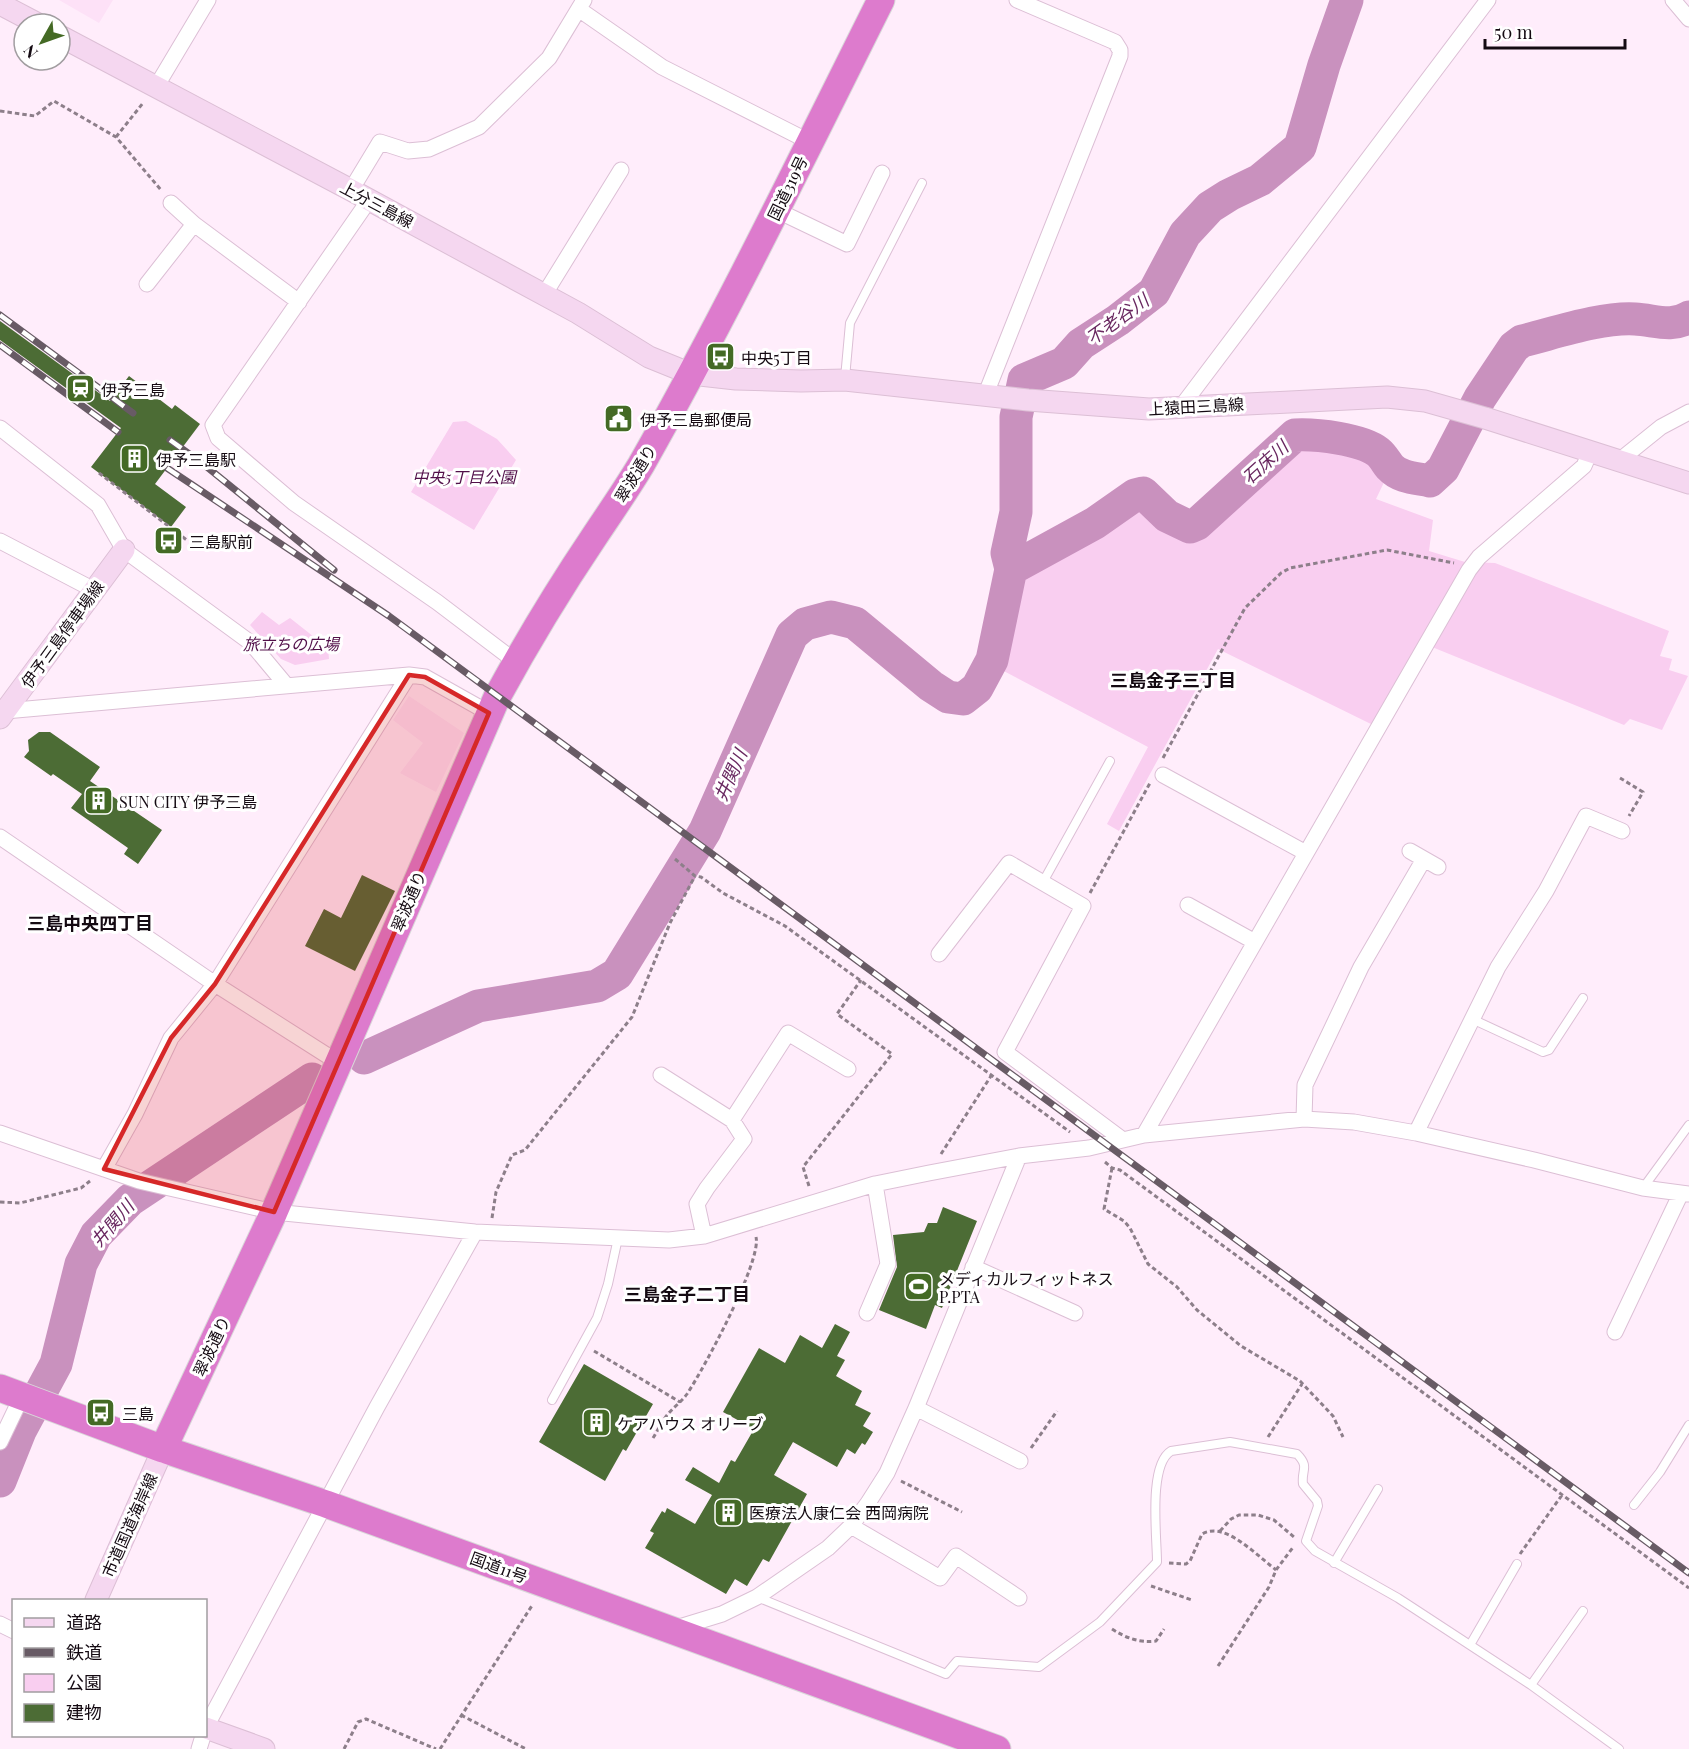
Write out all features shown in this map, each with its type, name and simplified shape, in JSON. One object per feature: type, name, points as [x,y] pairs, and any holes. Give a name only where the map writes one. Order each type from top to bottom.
[{"type":"highway","name":"国道319号","points":[[692,374],[881,0]]},
{"type":"highway","name":"翠波通り","points":[[163,1449],[274,1212],[489,713],[516,662],[593,538],[622,497],[692,374]]},
{"type":"highway","name":"国道11号","points":[[11,1392],[163,1449],[326,1504],[672,1629],[998,1749]]},
{"type":"main road","points":[[0,4],[15,12]]},
{"type":"main road","name":"上分三島線","points":[[72,42],[578,313],[649,357],[692,374]]},
{"type":"main road","name":"上猿田三島線","points":[[692,374],[736,379],[844,380],[985,396],[1149,409],[1387,397],[1425,401],[1689,483]]},
{"type":"main road","name":"伊予三島停車場線","points":[[2,715],[124,550]]},
{"type":"main road","name":"市道国道海岸線","points":[[96,1599],[163,1449]]},
{"type":"main road","points":[[207,1727],[264,1749]]},
{"type":"street","points":[[156,87],[208,0]]},
{"type":"street","points":[[985,396],[1120,56],[1120,50],[1115,42],[1017,0]]},
{"type":"street","points":[[1180,407],[1488,0]]},
{"type":"street","points":[[1673,0],[1689,19]]},
{"type":"street","points":[[516,662],[437,602],[294,503],[218,438],[213,425],[298,302],[360,195],[380,142],[408,152],[429,149],[479,127],[549,58],[582,5],[662,67],[810,142]]},
{"type":"street","points":[[544,295],[621,170]]},
{"type":"street","points":[[776,210],[847,244],[882,173]]},
{"type":"street","points":[[171,203],[194,224],[298,302]]},
{"type":"street","points":[[147,284],[194,224]]},
{"type":"street","points":[[1620,460],[1661,427],[1689,412]]},
{"type":"street","points":[[0,428],[98,504],[124,550],[251,643],[286,685]]},
{"type":"street","points":[[1144,1136],[1469,570],[1479,557],[1584,466],[1590,452]]},
{"type":"street","points":[[0,541],[93,590]]},
{"type":"street","points":[[104,1169],[135,1114],[171,1038],[215,984],[409,675]]},
{"type":"street","points":[[2,715],[286,685],[409,675],[425,677],[489,713]]},
{"type":"street","points":[[1159,772],[1306,853]]},
{"type":"street","points":[[1416,1133],[1498,967],[1546,891],[1586,816],[1622,831]]},
{"type":"street","points":[[0,837],[215,984],[339,1063]]},
{"type":"street","points":[[1304,1119],[1305,1085],[1361,967],[1431,863],[1410,851]]},
{"type":"street","points":[[939,954],[1009,863],[1083,906],[1005,1052],[1123,1140]]},
{"type":"street","points":[[1188,905],[1255,942]]},
{"type":"street","points":[[732,1120],[788,1033],[848,1068]]},
{"type":"street","points":[[661,1075],[732,1120],[744,1139],[697,1204],[704,1236]]},
{"type":"street","points":[[0,1133],[139,1181],[274,1212],[475,1232],[669,1240],[704,1236],[875,1184],[1018,1156],[1089,1148],[1144,1136],[1304,1119],[1354,1122],[1416,1133],[1643,1188],[1685,1194],[1614,1332]]},
{"type":"street","points":[[672,1629],[722,1614],[757,1597],[828,1548],[851,1526],[886,1473],[916,1408],[1018,1156]]},
{"type":"street","points":[[867,1313],[888,1264],[875,1184]]},
{"type":"street","points":[[207,1725],[377,1407],[475,1232]]},
{"type":"street","points":[[972,1267],[1075,1313]]},
{"type":"street","points":[[0,1442],[11,1392]]},
{"type":"street","points":[[916,1408],[1020,1461]]},
{"type":"street","points":[[851,1526],[940,1578],[956,1556],[1019,1598]]},
{"type":"lane","points":[[844,380],[850,323],[922,183]]},
{"type":"lane","points":[[1043,882],[1110,760]]},
{"type":"lane","points":[[1472,1019],[1543,1052],[1549,1050],[1583,998]]},
{"type":"lane","points":[[1643,1188],[1689,1125]]},
{"type":"lane","points":[[552,1400],[597,1317],[608,1284],[618,1238]]},
{"type":"lane","points":[[1634,1505],[1660,1472],[1689,1425]]},
{"type":"lane","points":[[757,1597],[946,1674],[957,1661],[1039,1667],[1100,1622],[1157,1562],[1156,1497],[1162,1460],[1166,1454],[1171,1450],[1230,1442],[1297,1454],[1303,1461],[1305,1468],[1303,1484],[1317,1501],[1318,1506],[1306,1541],[1315,1551],[1398,1598],[1531,1684],[1619,1749]]},
{"type":"lane","points":[[1334,1563],[1378,1489]]},
{"type":"lane","points":[[1470,1645],[1517,1564]]},
{"type":"lane","points":[[1531,1684],[1583,1611]]},
{"type":"path","points":[[116,137],[156,87]]},
{"type":"path","points":[[0,111],[35,116],[54,101],[116,137],[171,203]]},
{"type":"path","points":[[99,473],[188,541]]},
{"type":"path","points":[[1083,906],[1159,772],[1245,608],[1281,573],[1290,568],[1387,550],[1452,562],[1469,570]]},
{"type":"path","points":[[1620,778],[1643,792],[1622,831]]},
{"type":"path","points":[[675,859],[695,876],[701,877],[723,893],[785,926],[991,1075],[1089,1148],[1112,1168],[1120,1170],[1689,1588]]},
{"type":"path","points":[[491,1233],[492,1209],[496,1192],[512,1155],[525,1150],[632,1017],[670,923],[695,876]]},
{"type":"path","points":[[929,1173],[991,1075]]},
{"type":"path","points":[[1112,1168],[1104,1209],[1124,1221],[1130,1228],[1148,1264],[1177,1287],[1197,1310],[1241,1346],[1302,1384],[1334,1416],[1343,1437]]},
{"type":"path","points":[[0,1202],[20,1203],[81,1188],[104,1169]]},
{"type":"path","points":[[653,1438],[667,1415],[687,1395],[734,1308],[749,1273],[757,1242],[752,1222]]},
{"type":"path","points":[[583,1344],[680,1402]]},
{"type":"path","points":[[1261,1448],[1302,1384]]},
{"type":"path","points":[[1020,1461],[1035,1444],[1056,1411]]},
{"type":"path","points":[[886,1473],[962,1512]]},
{"type":"path","points":[[1517,1564],[1518,1556],[1562,1495]]},
{"type":"path","points":[[1157,1562],[1186,1564],[1190,1561],[1202,1534],[1220,1531],[1231,1519],[1239,1515],[1258,1515],[1274,1520],[1298,1540],[1276,1570],[1269,1587],[1218,1666]]},
{"type":"path","points":[[1220,1531],[1276,1570]]},
{"type":"path","points":[[1141,1579],[1153,1588],[1192,1600]]},
{"type":"path","points":[[344,1749],[358,1722],[366,1719],[438,1749],[546,1584]]},
{"type":"path","points":[[1100,1622],[1129,1639],[1147,1642],[1156,1641],[1164,1629]]},
{"type":"path","points":[[461,1715],[525,1749]]},
{"type":"highlighted area","points":[[409,675],[425,677],[489,713],[274,1212],[104,1169],[171,1038],[215,984]]},
{"type":"shaded area","points":[[59,0],[113,0],[99,23]]},
{"type":"shaded area","points":[[409,696],[464,733],[436,792],[400,773],[423,743],[393,720]]},
{"type":"green space","name":"中央5丁目公園","points":[[466,421],[497,439],[516,460],[474,530],[411,492],[453,422]]},
{"type":"green space","points":[[1317,439],[1370,456],[1388,474],[1376,499],[1433,520],[1429,551],[1465,562],[1495,563],[1669,631],[1660,656],[1672,659],[1669,670],[1688,676],[1662,730],[1630,719],[1624,725],[1432,647],[1373,725],[1218,649],[1119,831],[1107,824],[1148,747],[998,668],[1020,573],[1074,542],[1129,502],[1139,501],[1186,532],[1203,532],[1298,443]]},
{"type":"green space","name":"旅立ちの広場","points":[[262,612],[279,625],[290,618],[328,648],[329,659],[295,665],[281,659],[250,625]]},
{"type":"building","name":"伊予三島駅","points":[[0,321],[110,401],[129,376],[172,409],[175,405],[200,424],[155,484],[186,507],[171,527],[91,467],[121,428],[0,340]]},
{"type":"building","name":"SUN CITY 伊予三島","points":[[39,732],[50,732],[100,767],[90,781],[162,830],[138,864],[124,854],[128,848],[71,808],[82,794],[24,757],[29,751],[28,740]]},
{"type":"building","points":[[362,875],[395,891],[355,971],[305,946],[324,909],[341,918]]},
{"type":"building","name":"メディカルフィットネス P.PTA","points":[[943,1207],[977,1221],[942,1308],[935,1305],[926,1329],[879,1310],[897,1267],[893,1235],[924,1232],[928,1223],[937,1223]]},
{"type":"building","points":[[835,1324],[850,1332],[837,1356],[845,1360],[836,1376],[862,1391],[855,1405],[871,1413],[863,1426],[873,1432],[865,1445],[862,1443],[855,1454],[847,1449],[837,1467],[793,1442],[774,1475],[807,1494],[769,1562],[763,1559],[747,1586],[735,1579],[726,1594],[645,1548],[654,1533],[650,1531],[662,1511],[665,1513],[667,1508],[695,1524],[712,1495],[685,1480],[693,1467],[719,1483],[731,1460],[735,1462],[754,1429],[723,1412],[759,1348],[785,1363],[800,1335],[822,1348]]},
{"type":"building","name":"ケアハウス オリーブ","points":[[584,1364],[653,1404],[626,1451],[623,1449],[605,1481],[539,1442]]},
{"type":"waterway","name":"井関川","points":[[364,1058],[478,1006],[597,986],[617,974],[705,831],[792,635],[805,624],[831,617],[855,623],[931,686],[948,697],[963,699],[977,688],[992,660],[1011,569],[1007,553],[1016,512],[1016,417],[1024,380],[1064,363],[1081,344],[1118,320],[1154,292],[1185,234],[1210,207],[1260,180],[1300,147],[1324,65],[1347,0]]},
{"type":"waterway","name":"石床川","points":[[1011,569],[1095,523],[1135,495],[1143,493],[1167,516],[1190,527],[1197,524],[1295,435],[1315,435],[1370,447],[1378,452],[1394,471],[1408,477],[1430,481],[1443,469],[1480,398],[1514,347],[1522,341],[1608,320],[1635,319],[1669,323],[1689,317]]},
{"type":"waterway","name":"井関川","points":[[0,1481],[20,1431],[56,1364],[81,1264],[96,1235],[130,1200],[312,1079]]},
{"type":"railway","points":[[0,315],[133,413]]},
{"type":"railway","points":[[0,345],[118,432]]},
{"type":"railway","points":[[170,440],[202,463],[334,570]]},
{"type":"railway","points":[[167,468],[389,616],[1689,1573]]},
{"type":"place","name":"中央5丁目","points":[[720,357]]},
{"type":"place","name":"伊予三島","points":[[80,389]]},
{"type":"place","name":"伊予三島郵便局","points":[[619,419]]},
{"type":"place","name":"伊予三島駅","points":[[135,459]]},
{"type":"place","name":"三島駅前","points":[[168,541]]},
{"type":"place","name":"SUN CITY 伊予三島","points":[[98,801]]},
{"type":"place","name":"メディカルフィットネス P.PTA","points":[[918,1287]]},
{"type":"place","name":"三島","points":[[101,1413]]},
{"type":"place","name":"ケアハウス オリーブ","points":[[596,1423]]},
{"type":"place","name":"医療法人康仁会 西岡病院","points":[[728,1512]]},
{"type":"district","name":"三島金子三丁目","points":[[1173,680]]},
{"type":"district","name":"三島中央四丁目","points":[[90,923]]},
{"type":"district","name":"三島金子二丁目","points":[[687,1294]]},
{"type":"water label","name":"不老谷川","points":[[1117,319]]}]
